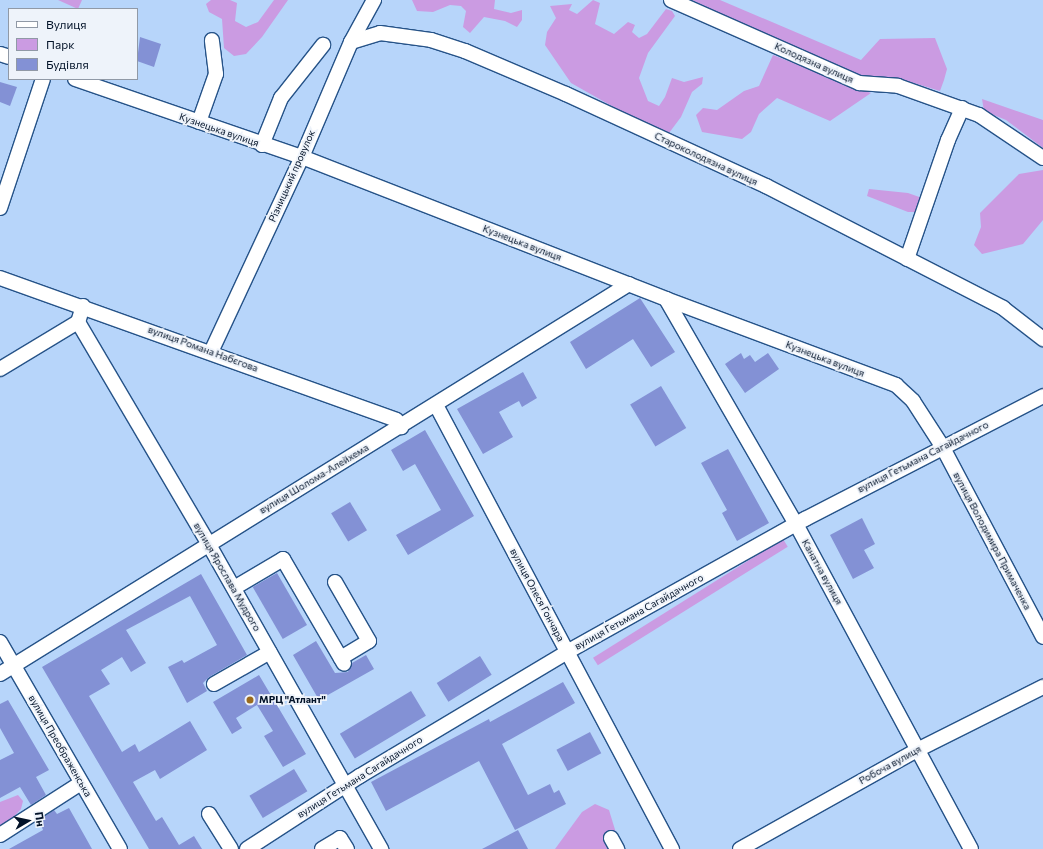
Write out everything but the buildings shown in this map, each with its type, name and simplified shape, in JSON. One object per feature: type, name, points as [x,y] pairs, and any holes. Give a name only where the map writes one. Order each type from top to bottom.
[{"type":"street","name":"Різницький провулок","points":[[212,352],[302,157],[351,42],[374,0]]},
{"type":"street","name":"Колодязна вулиця","points":[[671,0],[859,83],[898,86],[979,115],[1043,158]]},
{"type":"street","name":"Староколодязна вулиця","points":[[351,42],[373,34],[387,33],[431,40],[465,51],[566,94],[766,186],[1003,308],[1043,339]]},
{"type":"street","points":[[198,122],[216,74],[212,40]]},
{"type":"street","points":[[262,145],[281,98],[323,45]]},
{"type":"street","points":[[0,208],[43,80]]},
{"type":"street","name":"Кузнецька вулиця","points":[[78,80],[262,145],[302,157],[666,299],[896,385],[913,401],[942,446]]},
{"type":"street","points":[[907,259],[948,140],[962,108]]},
{"type":"street","name":"вулиця Романа Набєгова","points":[[0,278],[212,352],[396,420],[401,427]]},
{"type":"street","name":"вулиця Шолома-Алейхема","points":[[0,674],[208,543],[401,427],[629,284]]},
{"type":"street","name":"Канатна вулиця","points":[[666,299],[796,524],[919,749],[971,849]]},
{"type":"street","points":[[0,369],[78,322],[83,306]]},
{"type":"street","name":"вулиця Ярослава Мудрого","points":[[78,322],[234,588],[381,849]]},
{"type":"street","name":"вулиця Гетьмана Сагайдачного","points":[[247,849],[345,785],[567,652],[796,524],[942,446],[1043,396]]},
{"type":"street","name":"вулиця Олеся Гончара","points":[[436,405],[672,849]]},
{"type":"street","name":"вулиця Володимира Примаченка","points":[[942,446],[1043,637]]},
{"type":"street","points":[[234,588],[283,559],[343,661],[369,641],[335,582]]},
{"type":"street","name":"вулиця Преображенська","points":[[0,642],[120,849]]},
{"type":"street","points":[[214,684],[270,652]]},
{"type":"street","name":"Робоча вулиця","points":[[740,849],[919,749],[1043,687]]},
{"type":"street","points":[[0,834],[81,783]]},
{"type":"street","points":[[209,814],[231,849]]},
{"type":"street","points":[[322,849],[340,838],[347,849]]},
{"type":"green space","points":[[58,0],[82,0],[78,8]]},
{"type":"green space","points":[[211,0],[230,0],[237,3],[235,21],[246,27],[258,22],[274,0],[288,0],[262,37],[246,54],[234,56],[224,48],[222,19],[209,12],[206,4]]},
{"type":"green space","points":[[412,0],[495,0],[494,9],[511,13],[522,10],[522,20],[517,27],[505,21],[484,17],[470,33],[463,27],[466,11],[461,6],[450,5],[433,12],[417,11]]},
{"type":"green space","points":[[593,0],[600,3],[595,24],[614,34],[628,22],[635,25],[632,32],[639,38],[647,34],[666,9],[672,11],[675,16],[648,53],[639,78],[648,101],[659,106],[665,97],[672,78],[684,82],[703,77],[702,84],[692,92],[681,117],[669,133],[626,114],[571,83],[545,45],[547,32],[556,18],[550,6],[572,4],[569,10],[577,14]]},
{"type":"green space","points":[[692,0],[720,0],[861,60],[880,39],[935,38],[947,69],[944,80],[940,91],[907,81],[863,78],[778,42]]},
{"type":"green space","points":[[773,55],[871,93],[830,121],[777,98],[759,114],[751,132],[742,139],[702,132],[696,115],[703,108],[717,110],[744,91],[759,86]]},
{"type":"green space","points":[[982,99],[1043,120],[1043,148],[1006,120],[984,111]]},
{"type":"green space","points":[[1043,170],[1043,220],[1023,244],[982,254],[974,245],[981,227],[980,213],[1019,174]]},
{"type":"green space","points":[[869,189],[908,193],[925,199],[921,212],[908,212],[867,196]]},
{"type":"green space","points":[[783,539],[788,547],[598,665],[593,658]]},
{"type":"green space","points":[[18,795],[23,801],[21,809],[0,832],[0,802]]},
{"type":"green space","points":[[595,804],[609,810],[616,833],[613,849],[555,849],[582,812]]},
{"type":"place","name":"МРЦ \"Атлант\"","points":[[250,700]]}]
